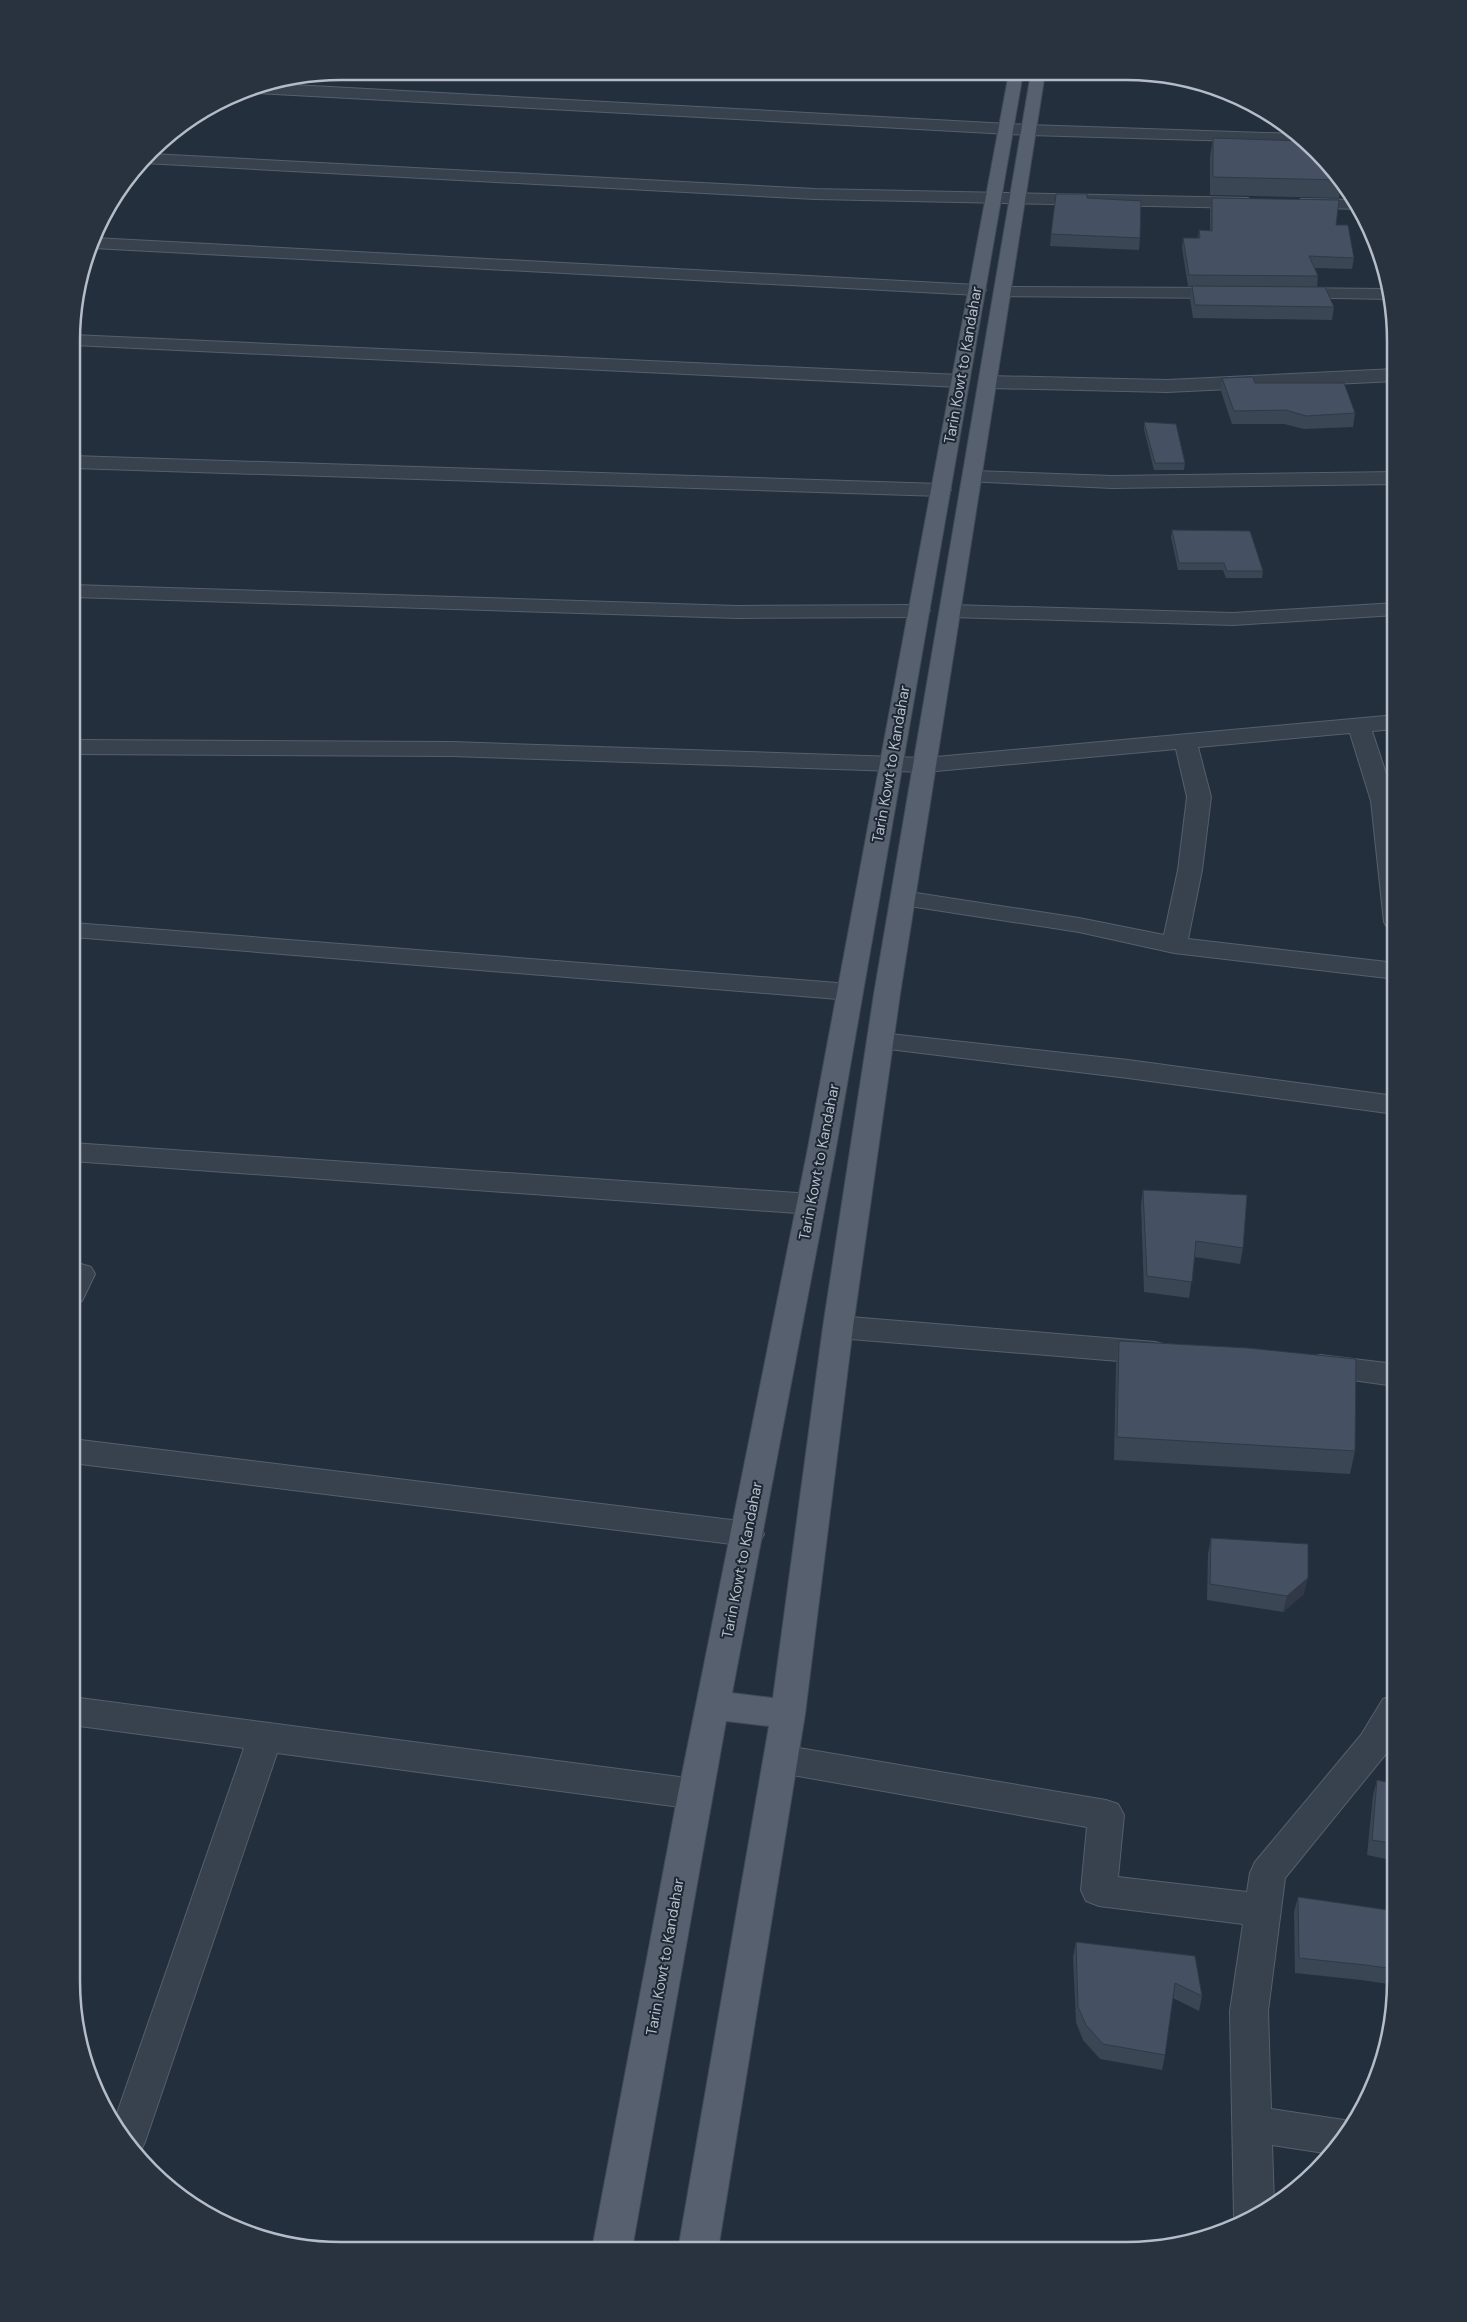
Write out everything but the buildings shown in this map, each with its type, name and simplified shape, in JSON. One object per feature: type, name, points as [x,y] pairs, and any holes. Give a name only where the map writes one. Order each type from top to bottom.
[{"type":"main road","name":"Tarin Kowt to Kandahar","points":[[699,2242],[788,1714],[838,1327],[903,898],[1004,292],[1006,197],[1017,129],[1016,80]]},
{"type":"main road","name":"Tarin Kowt to Kandahar","points":[[1017,129],[1035,80]]},
{"type":"main road","name":"Tarin Kowt to Kandahar","points":[[613,2242],[695,1794],[748,1534],[811,1204],[977,290],[1006,197]]},
{"type":"main road","points":[[949,443],[978,444]]},
{"type":"main road","points":[[713,1704],[788,1714]]},
{"type":"street","points":[[274,89],[1017,129],[1290,139]]},
{"type":"street","points":[[155,159],[815,194],[1266,203]]},
{"type":"street","points":[[1286,204],[1348,205]]},
{"type":"street","points":[[99,243],[977,290]]},
{"type":"street","points":[[1004,292],[1249,293]]},
{"type":"street","points":[[1269,293],[1383,294]]},
{"type":"street","points":[[80,340],[960,381]]},
{"type":"street","points":[[989,382],[1167,386],[1387,375]]},
{"type":"street","points":[[80,462],[941,490]]},
{"type":"street","points":[[973,477],[1112,482],[1387,478]]},
{"type":"street","points":[[80,591],[737,612],[919,611]]},
{"type":"street","points":[[951,610],[1233,619],[1387,610]]},
{"type":"street","points":[[80,747],[452,749],[925,765],[1186,743],[1387,722]]},
{"type":"street","points":[[1358,724],[1387,797]]},
{"type":"street","points":[[1174,945],[1190,870],[1199,797],[1186,743]]},
{"type":"street","points":[[903,898],[1079,924],[1174,945],[1387,970]]},
{"type":"street","points":[[80,931],[850,992]]},
{"type":"street","points":[[881,1041],[1128,1070],[1387,1104]]},
{"type":"street","points":[[80,1153],[811,1204]]},
{"type":"street","points":[[838,1327],[1117,1351],[1186,1354]]},
{"type":"street","points":[[1292,1363],[1387,1374]]},
{"type":"street","points":[[80,1452],[748,1534]]},
{"type":"street","points":[[80,1712],[695,1794]]},
{"type":"street","points":[[1254,2208],[1249,2011],[1268,1872],[1373,1745],[1387,1722]]},
{"type":"street","points":[[129,2133],[265,1736]]},
{"type":"street","points":[[780,1758],[1106,1815],[1099,1890],[1262,1910]]},
{"type":"street","points":[[1251,2124],[1335,2137]]}]
